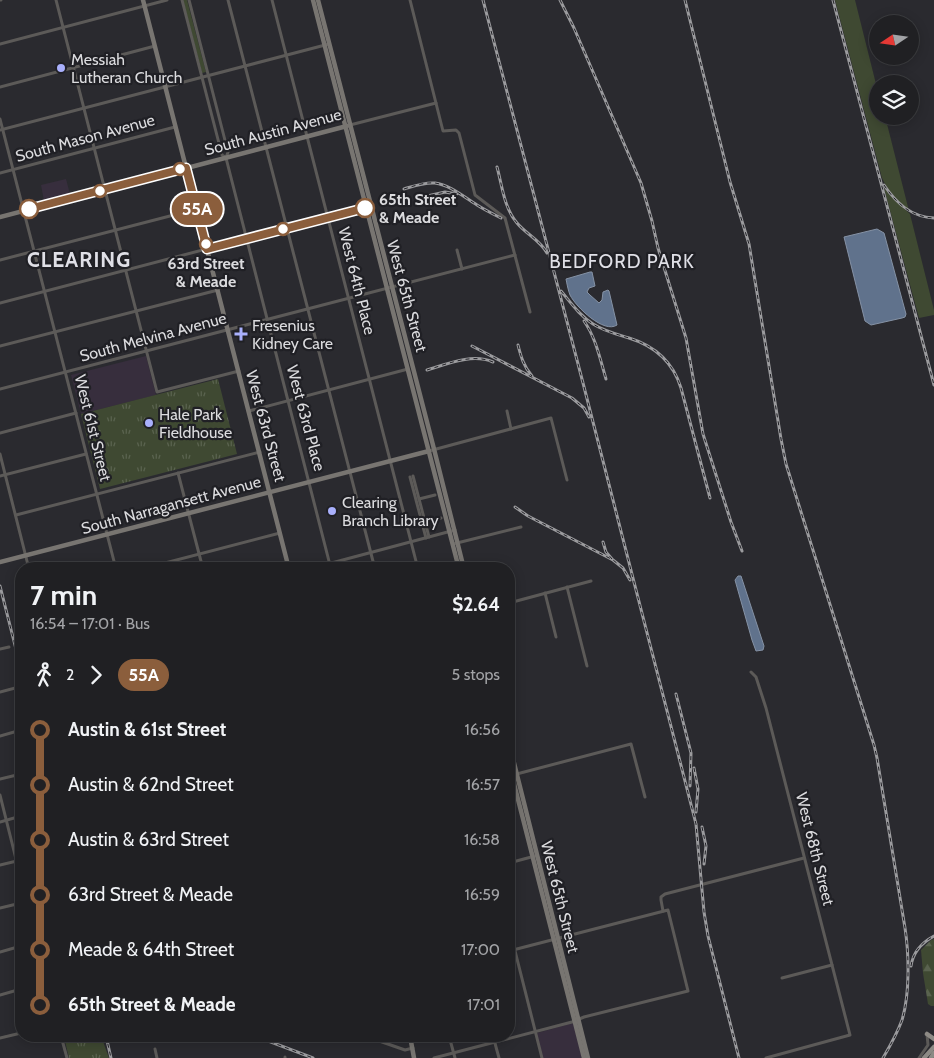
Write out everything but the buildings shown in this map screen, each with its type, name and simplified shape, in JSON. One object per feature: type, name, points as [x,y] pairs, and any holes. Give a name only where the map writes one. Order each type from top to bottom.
[{"type":"main road","points":[[927,1034],[934,1039]]},
{"type":"main road","points":[[924,1058],[934,1047]]},
{"type":"main road","points":[[931,1058],[934,1053]]},
{"type":"street","points":[[56,0],[157,392],[239,371]]},
{"type":"street","name":"West 63rd Street","points":[[143,0],[287,562]]},
{"type":"street","points":[[0,44],[167,0]]},
{"type":"street","name":"West 63rd Place","points":[[182,0],[222,155],[226,158],[330,562]]},
{"type":"street","name":"West 63rd Place","points":[[189,0],[228,153],[226,158]]},
{"type":"street","points":[[228,0],[373,562]]},
{"type":"street","name":"West 64th Place","points":[[272,0],[416,562]]},
{"type":"street","name":"West 65th Street","points":[[313,0],[327,44]]},
{"type":"street","name":"West 65th Street","points":[[318,0],[327,44],[432,450],[458,562]]},
{"type":"street","points":[[410,0],[443,131],[456,130],[458,133],[474,195],[505,218],[530,312]]},
{"type":"street","points":[[1,130],[327,44]]},
{"type":"street","points":[[0,87],[155,46]]},
{"type":"street","name":"South Austin Avenue","points":[[0,217],[436,103]]},
{"type":"street","name":"West 61st Street","points":[[0,119],[1,130],[24,210],[114,562]]},
{"type":"street","name":"South Mason Avenue","points":[[0,173],[176,127]]},
{"type":"street","points":[[0,303],[369,207]]},
{"type":"street","points":[[0,260],[197,208]]},
{"type":"street","points":[[457,250],[462,269]]},
{"type":"street","name":"South Melvina Avenue","points":[[0,390],[515,255]]},
{"type":"street","points":[[0,346],[218,290]]},
{"type":"street","points":[[249,411],[411,369]]},
{"type":"street","points":[[507,411],[511,429]]},
{"type":"street","points":[[0,433],[76,413]]},
{"type":"street","name":"South Narragansett Avenue","points":[[0,562],[551,418],[567,480]]},
{"type":"street","points":[[16,515],[260,452]]},
{"type":"street","points":[[0,454],[28,562]]},
{"type":"street","points":[[0,476],[86,454]]},
{"type":"street","points":[[178,473],[201,562]]},
{"type":"street","points":[[412,476],[427,538]]},
{"type":"street","points":[[417,499],[435,495]]},
{"type":"street","points":[[423,522],[441,518]]},
{"type":"street","points":[[455,544],[520,527]]},
{"type":"street","points":[[334,562],[452,531]]},
{"type":"street","points":[[169,562],[280,533]]},
{"type":"street","name":"West 65th Street","points":[[455,544],[461,562]]},
{"type":"street","points":[[515,601],[591,581]]},
{"type":"street","points":[[567,587],[587,666]]},
{"type":"street","points":[[545,593],[556,637]]},
{"type":"street","points":[[0,649],[8,647]]},
{"type":"street","name":"West 68th Street","points":[[751,672],[756,677],[766,708],[850,1035],[766,1058]]},
{"type":"street","points":[[0,692],[15,688]]},
{"type":"street","points":[[0,736],[15,732]]},
{"type":"street","points":[[515,774],[631,744],[645,797]]},
{"type":"street","points":[[0,779],[15,775]]},
{"type":"street","name":"West 65th Street","points":[[515,786],[535,856],[584,1058]]},
{"type":"street","points":[[0,795],[15,848]]},
{"type":"street","points":[[0,822],[15,818]]},
{"type":"street","points":[[515,861],[535,856]]},
{"type":"street","points":[[515,1036],[688,991],[666,910],[660,900],[661,897],[665,894],[804,858]]},
{"type":"street","points":[[0,865],[15,861]]},
{"type":"street","points":[[0,908],[15,904]]},
{"type":"street","points":[[515,950],[666,910]]},
{"type":"street","points":[[0,952],[15,948]]},
{"type":"street","points":[[515,954],[542,1058]]},
{"type":"street","points":[[782,978],[832,965]]},
{"type":"street","points":[[0,995],[15,991]]},
{"type":"street","name":"West 65th Street","points":[[576,1020],[588,1058]]},
{"type":"street","points":[[0,1038],[15,1034]]},
{"type":"street","points":[[919,1058],[928,1045],[927,1034]]},
{"type":"street","points":[[63,1042],[67,1058]]},
{"type":"street","points":[[380,1042],[405,1050],[413,1048]]},
{"type":"street","points":[[412,1042],[416,1058]]},
{"type":"street","points":[[450,1042],[455,1058]]},
{"type":"street","points":[[434,1058],[495,1042],[499,1058]]},
{"type":"street","points":[[154,1049],[157,1058]]},
{"type":"shaded area","points":[[66,179],[70,194],[44,201],[41,185]]},
{"type":"shaded area","points":[[146,356],[156,395],[81,414],[71,375]]},
{"type":"shaded area","points":[[573,1023],[582,1058],[543,1058],[537,1033]]},
{"type":"green space","points":[[183,0],[187,0],[206,72],[202,73]]},
{"type":"green space","points":[[835,0],[855,0],[869,56],[869,65],[871,65],[874,75],[869,75],[869,125],[887,125],[909,211],[887,188],[882,178]]},
{"type":"green space","points":[[884,188],[910,214],[934,315],[919,318]]},
{"type":"green space","points":[[218,379],[237,454],[100,489],[81,414]]},
{"type":"green space","points":[[934,939],[934,1006],[931,1006],[928,1004],[921,950]]},
{"type":"green space","points":[[65,1042],[103,1042],[109,1058],[69,1058]]},
{"type":"water","points":[[877,229],[884,233],[906,314],[902,318],[871,325],[865,321],[844,237]]},
{"type":"water","points":[[592,272],[595,286],[589,288],[587,292],[599,303],[602,300],[603,292],[609,291],[617,325],[611,327],[598,323],[578,306],[570,295],[566,279]]},
{"type":"water","points":[[738,576],[741,576],[764,646],[763,650],[756,651],[752,640],[735,580]]},
{"type":"railway","points":[[483,0],[696,824],[708,936],[739,1058]]},
{"type":"railway","points":[[560,0],[641,183],[658,248],[686,338],[703,434],[742,551]]},
{"type":"railway","points":[[685,0],[730,182],[749,244],[786,464],[877,758],[905,928],[908,962],[905,1010],[896,1035],[883,1058]]},
{"type":"railway","points":[[833,0],[934,385]]},
{"type":"railway","points":[[497,167],[506,203],[513,217],[521,227],[541,244],[547,253]]},
{"type":"railway","points":[[404,189],[427,183],[441,184],[501,218]]},
{"type":"railway","points":[[884,185],[894,198],[911,212],[934,218]]},
{"type":"railway","points":[[423,197],[445,192],[457,194]]},
{"type":"railway","points":[[561,291],[588,321],[606,330],[638,341],[655,350],[668,363],[681,388],[710,498]]},
{"type":"railway","points":[[584,321],[595,342],[606,379]]},
{"type":"railway","points":[[518,345],[523,362],[532,376]]},
{"type":"railway","points":[[472,346],[572,398],[584,408],[589,417]]},
{"type":"railway","points":[[427,370],[451,362],[468,359],[493,362]]},
{"type":"railway","points":[[515,507],[528,516],[613,560],[623,568],[630,580]]},
{"type":"railway","points":[[603,542],[606,552],[612,559]]},
{"type":"railway","points":[[0,586],[15,645]]},
{"type":"railway","points":[[676,694],[691,753],[690,786]]},
{"type":"railway","points":[[694,768],[698,789],[696,812]]},
{"type":"railway","points":[[702,827],[706,846],[704,864]]},
{"type":"railway","points":[[911,966],[918,948],[934,936]]},
{"type":"railway","points":[[107,1042],[111,1058]]},
{"type":"railway","points":[[271,1042],[313,1058]]},
{"type":"bus line","name":"55A","points":[[29,209],[186,168],[207,249],[365,208]]},
{"type":"place","name":"Messiah Lutheran Church","points":[[61,68]]},
{"type":"place","name":"65th Street & Meade","points":[[365,208]]},
{"type":"place","name":"63rd Street & Meade","points":[[206,244]]},
{"type":"place","name":"Fresenius Kidney Care","points":[[241,334]]},
{"type":"place","name":"Hale Park Fieldhouse","points":[[149,423]]},
{"type":"place","name":"Clearing Branch Library","points":[[332,511]]},
{"type":"district","name":"CLEARING","points":[[79,259]]},
{"type":"district","name":"BEDFORD PARK","points":[[622,261]]}]
